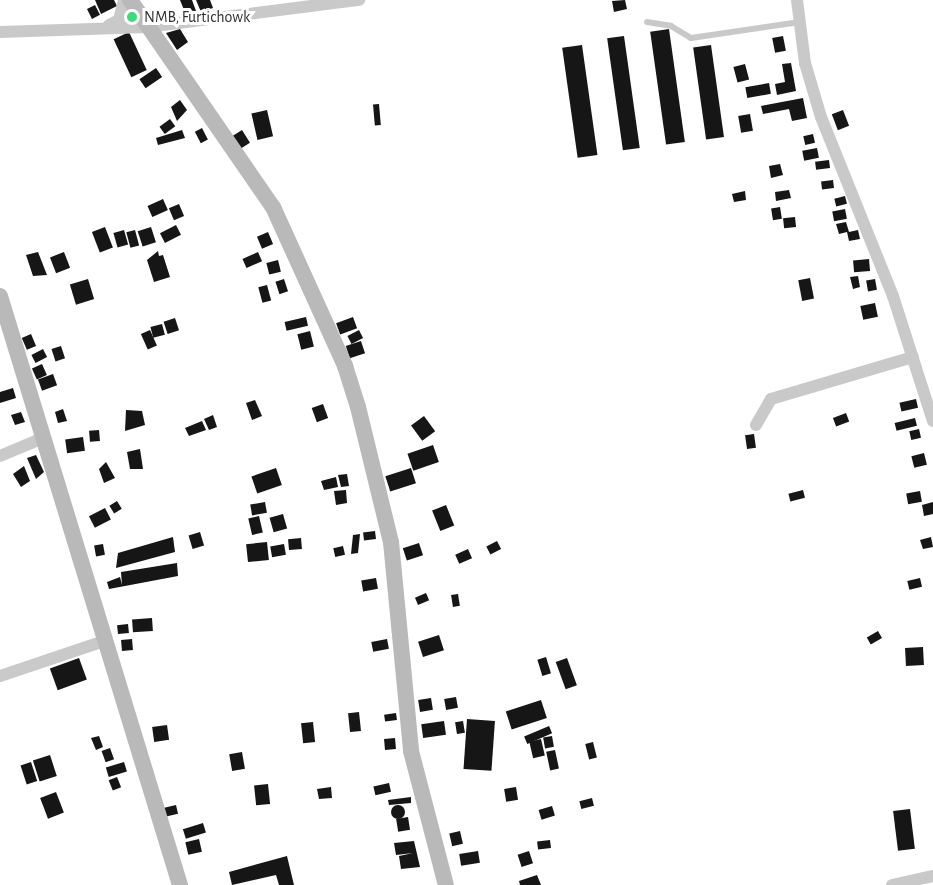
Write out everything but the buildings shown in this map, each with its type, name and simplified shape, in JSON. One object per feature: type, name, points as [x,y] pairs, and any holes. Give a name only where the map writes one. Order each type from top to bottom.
[{"type":"street","points":[[108,26],[119,20],[124,0]]},
{"type":"street","points":[[130,0],[281,221],[345,366],[358,406],[391,542],[412,759],[446,885]]},
{"type":"street","points":[[0,32],[108,26],[147,27],[359,0]]},
{"type":"street","points":[[796,0],[805,63],[821,117],[894,296],[933,421]]},
{"type":"street","points":[[0,296],[180,885]]},
{"type":"street","points":[[756,425],[771,399],[913,357]]},
{"type":"street","points":[[0,456],[43,438]]},
{"type":"street","points":[[0,676],[107,640]]},
{"type":"street","points":[[892,885],[933,876]]},
{"type":"lane","points":[[647,22],[671,27],[691,38],[800,22]]},
{"type":"place","name":"NMB, Furtichowk","points":[[132,17]]}]
